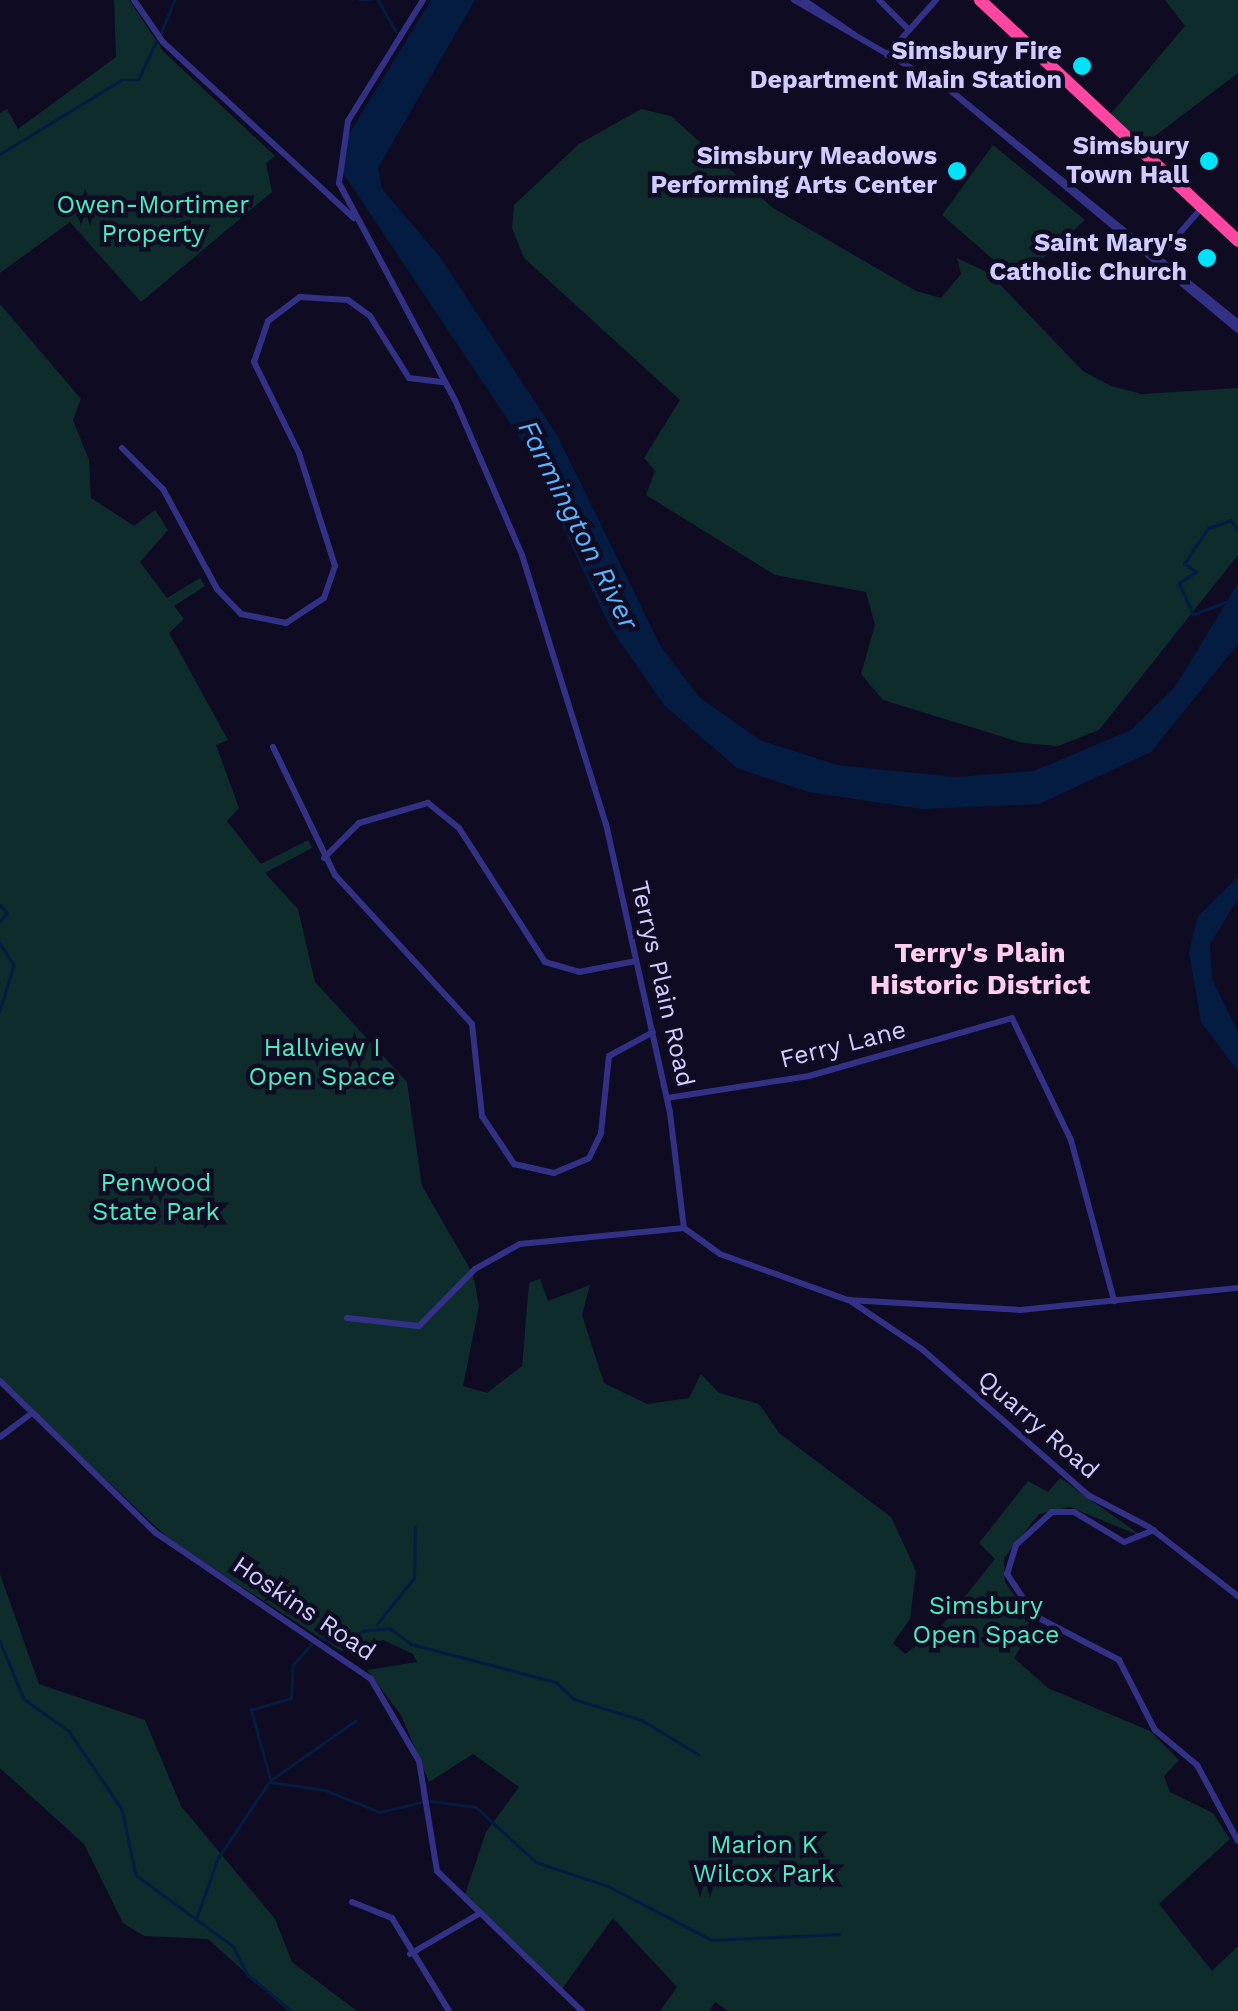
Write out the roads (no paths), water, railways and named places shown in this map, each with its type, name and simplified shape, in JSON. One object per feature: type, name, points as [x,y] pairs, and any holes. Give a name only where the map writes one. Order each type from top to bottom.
[{"type":"highway","points":[[980,0],[1199,211],[1238,241]]},
{"type":"street","points":[[134,0],[164,43],[362,226]]},
{"type":"street","name":"Terrys Plain Road","points":[[423,0],[341,140],[339,182],[444,382],[522,556],[606,824],[670,1113],[684,1228]]},
{"type":"street","points":[[794,0],[888,54]]},
{"type":"street","points":[[804,0],[1002,128],[1238,327]]},
{"type":"street","points":[[880,0],[910,27]]},
{"type":"street","points":[[888,54],[936,0]]},
{"type":"street","points":[[1157,260],[1199,211]]},
{"type":"street","points":[[122,448],[163,489],[218,589],[251,618],[286,624],[324,598],[335,566],[299,453],[254,362],[268,321],[300,296],[348,300],[370,316],[409,378],[444,382]]},
{"type":"street","points":[[272,748],[324,858],[370,920],[472,1024],[482,1116],[522,1169],[563,1172],[589,1158],[601,1133],[608,1056],[653,1032]]},
{"type":"street","points":[[324,858],[359,823],[428,803],[460,828],[546,962],[580,972],[636,961]]},
{"type":"street","name":"Ferry Lane","points":[[681,1102],[1012,1018],[1071,1140],[1104,1290]]},
{"type":"street","points":[[667,1098],[681,1102],[670,1113]]},
{"type":"street","points":[[348,1318],[419,1326],[475,1269],[520,1244],[684,1228],[720,1254],[848,1300],[1020,1310],[1238,1288]]},
{"type":"street","points":[[1104,1290],[1114,1301]]},
{"type":"street","points":[[1101,1302],[1104,1290]]},
{"type":"street","name":"Quarry Road","points":[[848,1300],[866,1310],[1088,1496],[1154,1530],[1238,1596]]},
{"type":"street","points":[[866,1310],[870,1301]]},
{"type":"street","name":"Hoskins Road","points":[[0,1382],[163,1539],[376,1684],[419,1761],[432,1862],[477,1915],[582,2011]]},
{"type":"street","points":[[0,1437],[30,1415]]},
{"type":"street","points":[[1154,1530],[1129,1543],[1074,1512],[1052,1512],[1016,1545],[1006,1574],[1035,1616],[1119,1660],[1155,1730],[1197,1765],[1238,1840]]},
{"type":"street","points":[[352,1902],[392,1918],[410,1954],[449,2011]]},
{"type":"street","points":[[410,1954],[477,1915]]},
{"type":"water","name":"Farmington River","points":[[431,0],[475,0],[378,168],[382,189],[440,257],[558,437],[661,647],[700,698],[760,740],[837,765],[955,777],[1034,771],[1131,730],[1175,687],[1238,583],[1238,644],[1151,752],[1039,804],[922,809],[808,792],[737,768],[664,705],[610,627],[522,441],[341,170],[349,134]]},
{"type":"water","points":[[1238,877],[1238,899],[1210,944],[1212,979],[1238,1032],[1238,1071],[1201,1022],[1189,952],[1198,916]]},
{"type":"waterway","points":[[161,33],[174,0]]},
{"type":"waterway","points":[[359,0],[371,0]]},
{"type":"waterway","points":[[378,0],[396,31]]},
{"type":"waterway","points":[[0,154],[121,80],[138,80],[157,39]]},
{"type":"waterway","points":[[1227,602],[1193,615],[1179,583],[1196,572],[1184,564],[1208,528],[1231,520],[1238,530]]},
{"type":"waterway","points":[[0,905],[7,913],[0,922]]},
{"type":"waterway","points":[[0,943],[14,965],[0,1011]]},
{"type":"waterway","points":[[377,1624],[414,1578],[415,1528]]},
{"type":"waterway","points":[[320,1637],[343,1647],[362,1631],[390,1628],[411,1644],[556,1682],[574,1699],[642,1720],[698,1754]]},
{"type":"waterway","points":[[0,1641],[24,1699],[69,1731],[122,1809],[136,1875],[233,1946],[248,1975],[292,2011]]},
{"type":"waterway","points":[[270,1779],[251,1710],[291,1698],[293,1665],[312,1643]]},
{"type":"waterway","points":[[271,1780],[355,1721]]},
{"type":"waterway","points":[[196,1919],[218,1858],[269,1782],[325,1790],[380,1812],[422,1802]]},
{"type":"waterway","points":[[431,1801],[476,1807],[536,1862],[608,1886],[712,1940],[839,1934]]},
{"type":"place","name":"Simsbury Fire Department Main Station","points":[[1082,66]]},
{"type":"place","name":"Simsbury Town Hall","points":[[1209,161]]},
{"type":"place","name":"Simsbury Meadows Performing Arts Center","points":[[957,171]]},
{"type":"place","name":"Saint Mary's Catholic Church","points":[[1207,258]]},
{"type":"district","name":"Terry's Plain Historic District","points":[[980,969]]},
{"type":"park label","name":"Owen-Mortimer Property","points":[[153,220]]},
{"type":"park label","name":"Hallview I Open Space","points":[[322,1064]]},
{"type":"park label","name":"Penwood State Park","points":[[156,1198]]},
{"type":"park label","name":"Simsbury Open Space","points":[[986,1622]]},
{"type":"park label","name":"Marion K Wilcox Park","points":[[764,1860]]}]
